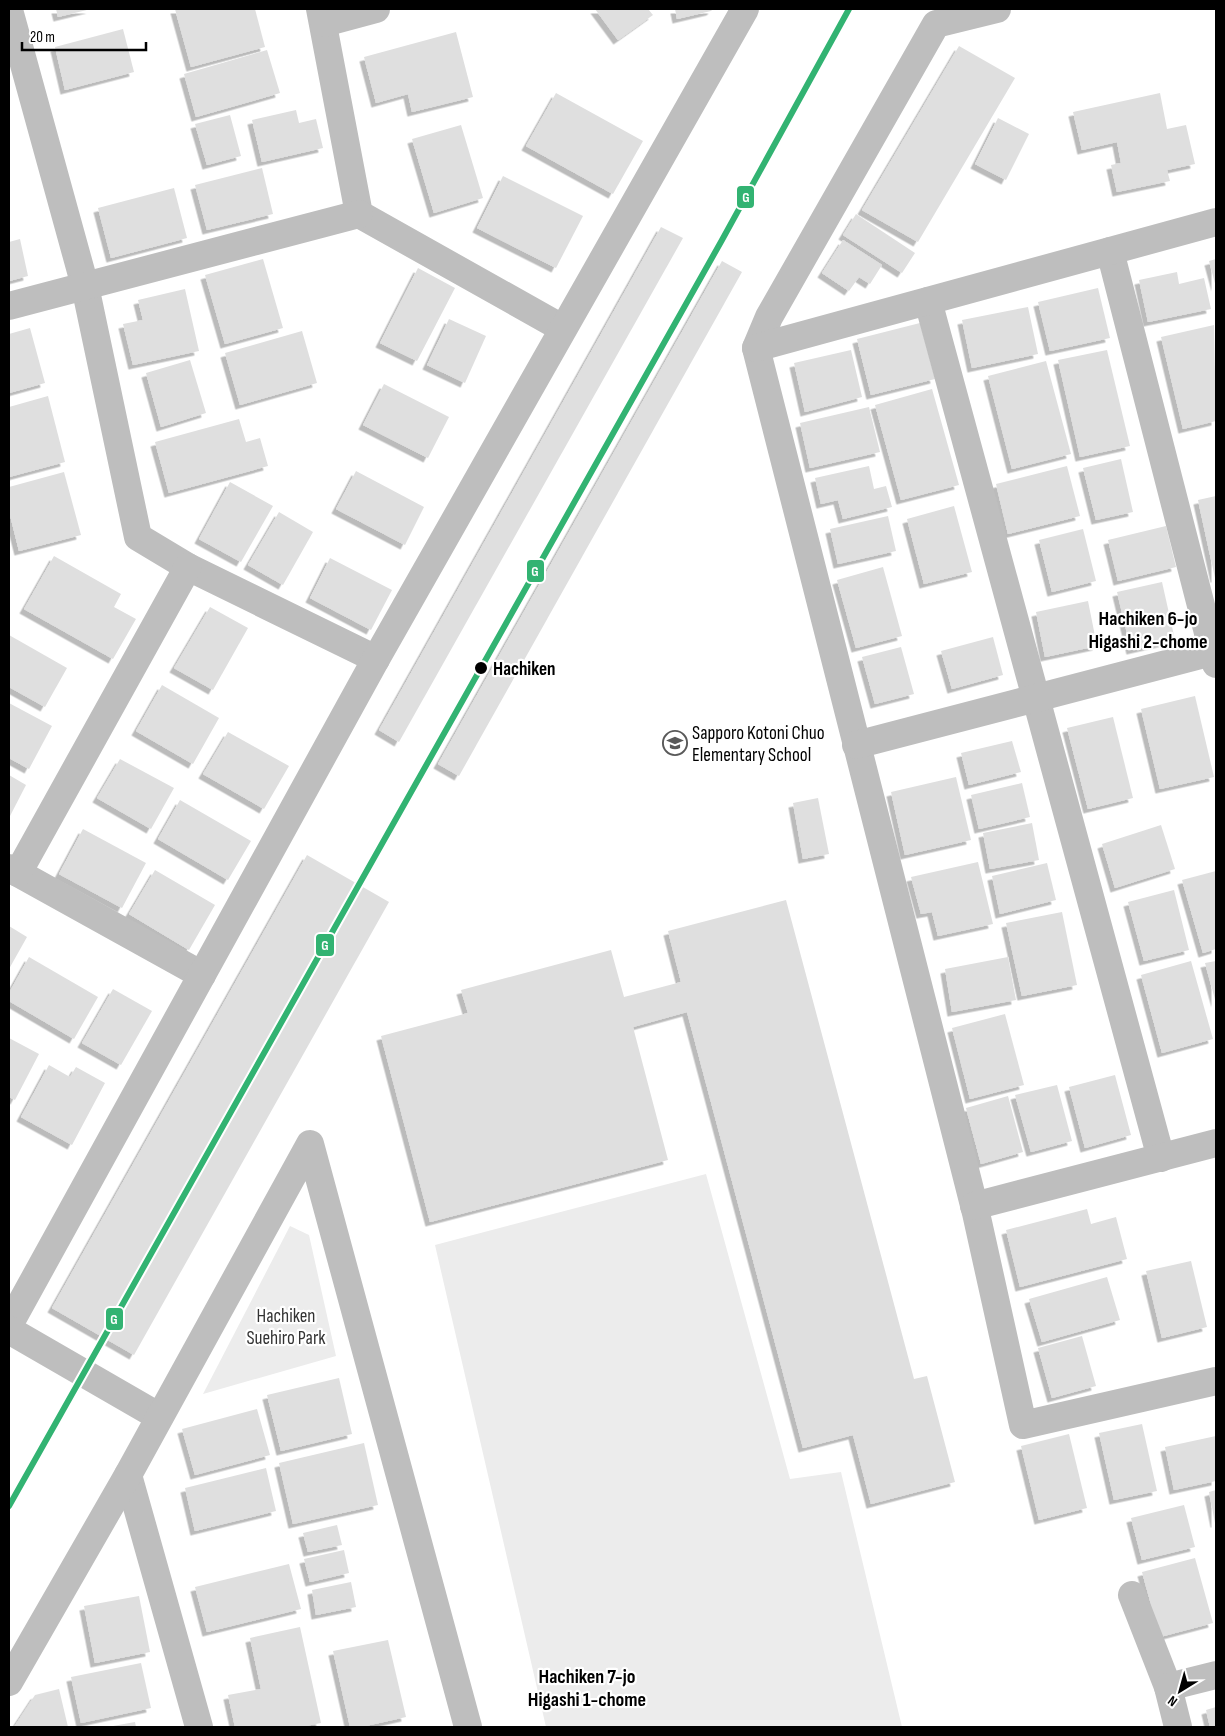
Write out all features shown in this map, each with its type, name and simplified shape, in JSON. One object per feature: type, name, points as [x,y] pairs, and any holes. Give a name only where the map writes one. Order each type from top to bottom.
[{"type":"street","points":[[359,214],[322,16],[376,9]]},
{"type":"street","points":[[9,1325],[376,660],[562,328],[745,9]]},
{"type":"street","points":[[997,9],[936,24],[769,317],[756,348],[974,1206],[1023,1425],[1216,1381]]},
{"type":"street","points":[[9,10],[85,286],[138,537],[188,567],[376,660]]},
{"type":"street","points":[[9,306],[359,214],[562,328]]},
{"type":"street","points":[[756,348],[1216,222]]},
{"type":"street","points":[[856,744],[1036,698],[1215,656],[1110,252]]},
{"type":"street","points":[[928,301],[1161,1158]]},
{"type":"street","points":[[188,567],[13,870],[202,975]]},
{"type":"street","points":[[974,1206],[1216,1143]]},
{"type":"street","points":[[9,1682],[128,1475],[158,1416],[310,1144],[468,1727]]},
{"type":"street","points":[[9,1330],[158,1416]]},
{"type":"street","points":[[128,1475],[198,1727]]},
{"type":"street","points":[[1132,1595],[1168,1687],[1178,1727]]},
{"type":"street","points":[[1168,1687],[1216,1675]]},
{"type":"green space","points":[[706,1174],[790,1479],[841,1472],[902,1727],[546,1727],[435,1245]]},
{"type":"green space","name":"Hachiken Suehiro Park","points":[[290,1226],[309,1235],[336,1356],[203,1394]]},
{"type":"building","points":[[56,9],[91,9],[58,17]]},
{"type":"building","points":[[175,9],[255,9],[265,47],[191,67]]},
{"type":"building","points":[[595,9],[648,9],[653,15],[618,40]]},
{"type":"building","points":[[675,9],[713,9],[677,19]]},
{"type":"building","points":[[123,29],[134,72],[65,90],[55,47]]},
{"type":"building","points":[[456,32],[473,97],[412,112],[408,94],[376,103],[364,57]]},
{"type":"building","points":[[959,46],[1015,78],[918,242],[862,210]]},
{"type":"building","points":[[267,50],[280,93],[196,117],[184,74]]},
{"type":"building","points":[[556,93],[643,141],[613,194],[526,146]]},
{"type":"building","points":[[1160,93],[1167,129],[1186,125],[1195,164],[1167,170],[1170,181],[1117,192],[1111,165],[1121,163],[1117,142],[1082,150],[1073,112]]},
{"type":"building","points":[[296,110],[299,123],[316,119],[323,148],[262,162],[252,120]]},
{"type":"building","points":[[230,115],[241,156],[207,165],[195,124]]},
{"type":"building","points":[[998,118],[1029,134],[1006,180],[975,164]]},
{"type":"building","points":[[461,125],[483,198],[434,213],[412,139]]},
{"type":"building","points":[[262,168],[273,214],[207,230],[195,185]]},
{"type":"building","points":[[503,176],[583,216],[556,268],[477,228]]},
{"type":"building","points":[[174,188],[187,238],[111,258],[98,208]]},
{"type":"building","points":[[856,214],[915,253],[902,273],[843,235]]},
{"type":"building","points":[[661,227],[683,238],[399,742],[379,730]]},
{"type":"building","points":[[20,239],[28,276],[9,281],[9,242]]},
{"type":"building","points":[[843,240],[882,265],[870,284],[859,277],[849,291],[822,273]]},
{"type":"building","points":[[263,259],[283,328],[225,344],[205,275]]},
{"type":"building","points":[[1216,259],[1216,287],[1209,261]]},
{"type":"building","points":[[722,261],[742,272],[459,776],[438,764]]},
{"type":"building","points":[[418,268],[455,288],[417,361],[380,343]]},
{"type":"building","points":[[1177,272],[1179,284],[1204,278],[1211,309],[1148,322],[1139,280]]},
{"type":"building","points":[[1098,288],[1110,338],[1050,351],[1038,302]]},
{"type":"building","points":[[185,289],[199,351],[133,365],[123,324],[143,320],[138,300]]},
{"type":"building","points":[[1028,307],[1038,354],[972,368],[962,320]]},
{"type":"building","points":[[449,319],[486,336],[465,383],[427,365]]},
{"type":"building","points":[[920,323],[935,379],[871,395],[857,339]]},
{"type":"building","points":[[1214,325],[1216,421],[1183,429],[1161,337]]},
{"type":"building","points":[[30,328],[45,383],[9,393],[9,334]]},
{"type":"building","points":[[302,331],[317,383],[240,405],[225,353]]},
{"type":"building","points":[[851,350],[862,397],[805,412],[794,363]]},
{"type":"building","points":[[1107,350],[1130,446],[1080,457],[1058,360]]},
{"type":"building","points":[[190,360],[206,413],[161,427],[146,373]]},
{"type":"building","points":[[1046,361],[1071,454],[1012,469],[988,376]]},
{"type":"building","points":[[384,384],[449,417],[428,458],[363,425]]},
{"type":"building","points":[[932,389],[959,485],[901,500],[875,405]]},
{"type":"building","points":[[48,396],[65,462],[9,477],[9,407]]},
{"type":"building","points":[[869,407],[880,452],[810,468],[800,423]]},
{"type":"building","points":[[239,419],[246,442],[260,438],[268,466],[169,493],[155,442]]},
{"type":"building","points":[[1121,459],[1133,512],[1096,520],[1083,468]]},
{"type":"building","points":[[869,466],[874,489],[886,486],[892,507],[843,519],[838,500],[821,504],[815,478]]},
{"type":"building","points":[[1067,466],[1080,516],[1008,534],[996,484]]},
{"type":"building","points":[[356,471],[424,507],[405,545],[336,509]]},
{"type":"building","points":[[64,472],[81,535],[19,551],[9,511],[9,487]]},
{"type":"building","points":[[230,482],[273,506],[241,562],[199,539]]},
{"type":"building","points":[[1216,496],[1216,578],[1215,578],[1198,500]]},
{"type":"building","points":[[954,506],[972,572],[924,584],[907,519]]},
{"type":"building","points":[[279,512],[313,532],[283,585],[248,565]]},
{"type":"building","points":[[888,516],[896,551],[838,564],[830,529]]},
{"type":"building","points":[[1166,526],[1176,567],[1118,581],[1108,540]]},
{"type":"building","points":[[1083,529],[1096,581],[1052,592],[1039,540]]},
{"type":"building","points":[[54,556],[121,594],[114,607],[136,619],[113,659],[24,609]]},
{"type":"building","points":[[330,558],[392,590],[371,630],[310,598]]},
{"type":"building","points":[[883,567],[902,636],[856,648],[837,580]]},
{"type":"building","points":[[1162,582],[1175,640],[1131,650],[1117,592]]},
{"type":"building","points":[[1088,601],[1097,646],[1045,657],[1036,612]]},
{"type":"building","points":[[210,607],[248,628],[213,690],[174,668]]},
{"type":"building","points":[[9,635],[67,668],[45,707],[9,687]]},
{"type":"building","points":[[993,637],[1003,675],[952,689],[941,651]]},
{"type":"building","points":[[901,647],[914,694],[875,704],[862,657]]},
{"type":"building","points":[[162,685],[219,718],[193,764],[136,731]]},
{"type":"building","points":[[1195,696],[1214,777],[1160,789],[1141,709]]},
{"type":"building","points":[[9,703],[52,726],[29,769],[9,758]]},
{"type":"building","points":[[1113,717],[1133,798],[1088,809],[1067,728]]},
{"type":"building","points":[[228,732],[289,766],[264,809],[203,774]]},
{"type":"building","points":[[1012,741],[1021,772],[969,785],[961,753]]},
{"type":"building","points":[[120,759],[174,788],[151,829],[97,798]]},
{"type":"building","points":[[9,775],[26,785],[9,818]]},
{"type":"building","points":[[956,777],[971,840],[905,855],[891,792]]},
{"type":"building","points":[[1022,783],[1030,817],[979,829],[971,795]]},
{"type":"building","points":[[818,798],[829,854],[803,859],[793,803]]},
{"type":"building","points":[[180,800],[251,841],[228,880],[158,839]]},
{"type":"building","points":[[1032,823],[1039,860],[990,869],[983,833]]},
{"type":"building","points":[[1161,825],[1175,869],[1115,888],[1102,844]]},
{"type":"building","points":[[83,829],[146,863],[122,908],[59,874]]},
{"type":"building","points":[[307,855],[389,902],[134,1355],[52,1308]]},
{"type":"building","points":[[978,862],[993,924],[938,936],[932,912],[921,914],[911,877]]},
{"type":"building","points":[[1047,863],[1056,900],[1000,914],[992,876]]},
{"type":"building","points":[[155,870],[215,905],[189,950],[129,914]]},
{"type":"building","points":[[1216,871],[1216,949],[1203,953],[1182,880]]},
{"type":"building","points":[[1174,890],[1189,950],[1144,961],[1128,902]]},
{"type":"building","points":[[786,900],[914,1379],[927,1376],[955,1482],[871,1504],[853,1435],[803,1448],[687,1012],[633,1027],[668,1160],[430,1222],[381,1036],[468,1013],[461,990],[611,950],[624,997],[681,982],[668,931]]},
{"type":"building","points":[[1062,912],[1077,985],[1022,996],[1006,923]]},
{"type":"building","points":[[9,926],[27,937],[9,969]]},
{"type":"building","points":[[29,957],[98,997],[74,1039],[9,1001],[9,993]]},
{"type":"building","points":[[1008,957],[1016,1000],[952,1012],[945,969]]},
{"type":"building","points":[[1191,961],[1213,1039],[1162,1053],[1141,975]]},
{"type":"building","points":[[1216,961],[1216,1003],[1205,963]]},
{"type":"building","points":[[113,989],[152,1011],[121,1065],[82,1043]]},
{"type":"building","points":[[1005,1014],[1024,1085],[970,1099],[952,1028]]},
{"type":"building","points":[[9,1038],[39,1054],[15,1100],[9,1097]]},
{"type":"building","points":[[49,1065],[70,1077],[76,1067],[105,1083],[72,1145],[21,1117]]},
{"type":"building","points":[[1115,1075],[1131,1135],[1085,1148],[1069,1087]]},
{"type":"building","points":[[1057,1085],[1072,1141],[1031,1152],[1015,1095]]},
{"type":"building","points":[[1008,1096],[1023,1152],[981,1164],[966,1108]]},
{"type":"building","points":[[1087,1209],[1091,1224],[1116,1217],[1127,1259],[1020,1287],[1006,1230]]},
{"type":"building","points":[[1191,1261],[1207,1327],[1162,1338],[1146,1271]]},
{"type":"building","points":[[1107,1277],[1120,1320],[1042,1342],[1029,1299]]},
{"type":"building","points":[[1082,1336],[1096,1386],[1052,1398],[1038,1348]]},
{"type":"building","points":[[339,1378],[352,1434],[281,1451],[267,1395]]},
{"type":"building","points":[[257,1409],[270,1455],[195,1475],[182,1429]]},
{"type":"building","points":[[1142,1424],[1157,1491],[1114,1500],[1099,1433]]},
{"type":"building","points":[[1069,1434],[1087,1508],[1039,1520],[1021,1446]]},
{"type":"building","points":[[1216,1436],[1216,1481],[1174,1490],[1165,1447]]},
{"type":"building","points":[[364,1443],[378,1505],[293,1524],[279,1463]]},
{"type":"building","points":[[266,1468],[276,1511],[195,1531],[185,1488]]},
{"type":"building","points":[[1216,1490],[1216,1523],[1215,1523],[1209,1492]]},
{"type":"building","points":[[1184,1505],[1195,1547],[1142,1560],[1131,1518]]},
{"type":"building","points":[[337,1525],[342,1545],[308,1552],[303,1533]]},
{"type":"building","points":[[344,1550],[349,1573],[310,1582],[304,1559]]},
{"type":"building","points":[[1195,1558],[1213,1623],[1160,1637],[1142,1572]]},
{"type":"building","points":[[289,1564],[301,1609],[207,1632],[195,1587]]},
{"type":"building","points":[[351,1582],[356,1607],[316,1615],[312,1590]]},
{"type":"building","points":[[139,1596],[150,1652],[95,1663],[84,1606]]},
{"type":"building","points":[[300,1627],[321,1723],[300,1727],[235,1727],[228,1695],[261,1689],[250,1638]]},
{"type":"building","points":[[388,1640],[406,1717],[361,1727],[350,1727],[333,1651]]},
{"type":"building","points":[[141,1663],[151,1708],[81,1723],[71,1677]]},
{"type":"building","points":[[59,1689],[68,1727],[14,1727],[35,1695]]},
{"type":"building","points":[[1216,1707],[1216,1727],[1210,1727],[1206,1710]]},
{"type":"building","points":[[135,1722],[136,1727],[113,1727],[113,1726]]},
{"type":"transit line","name":"G","points":[[9,1506],[722,240],[849,9]]},
{"type":"place","name":"Hachiken","points":[[481,668]]},
{"type":"place","name":"Sapporo Kotoni Chuo Elementary School","points":[[675,743]]},
{"type":"district","name":"Hachiken 6-jo Higashi 2-chome","points":[[1148,630]]},
{"type":"district","name":"Hachiken 7-jo Higashi 1-chome","points":[[587,1688]]}]
